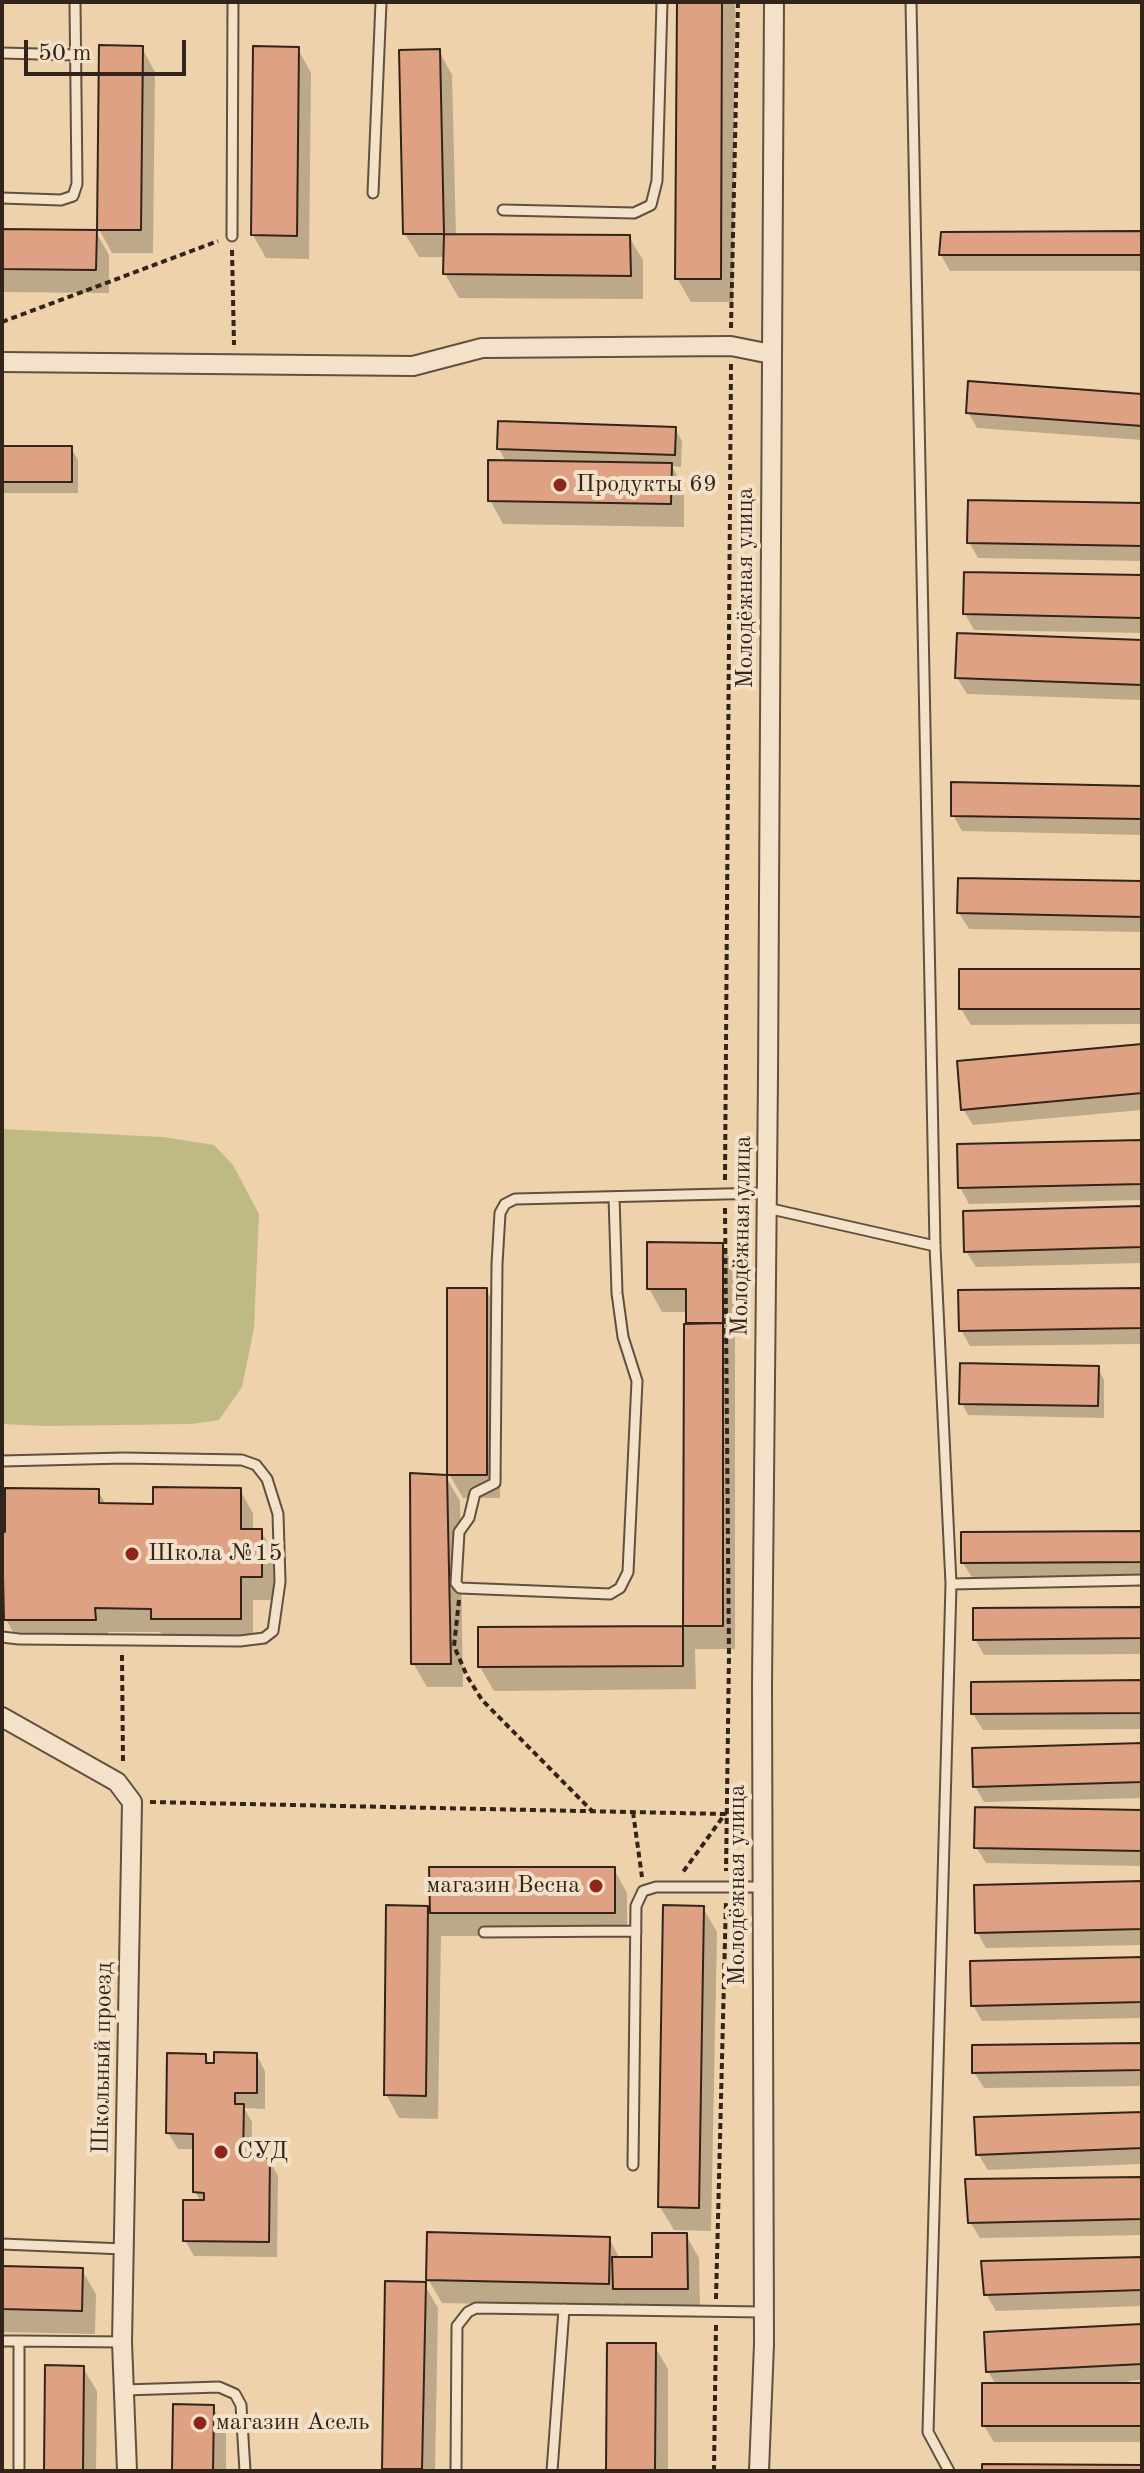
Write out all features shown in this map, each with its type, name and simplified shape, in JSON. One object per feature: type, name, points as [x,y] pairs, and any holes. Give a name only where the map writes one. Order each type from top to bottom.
[{"type":"street","name":"Молодёжная улица","points":[[759,2471],[763,2312],[762,1683],[774,2]]},
{"type":"street","points":[[2,362],[413,366],[482,348],[731,346],[771,354]]},
{"type":"street","points":[[2,1717],[117,1782],[132,1802]]},
{"type":"street","name":"Школьный проезд","points":[[127,2471],[122,2342],[132,1802]]},
{"type":"lane","points":[[2,198],[61,200],[73,196],[77,184],[75,2]]},
{"type":"lane","points":[[232,236],[233,2]]},
{"type":"lane","points":[[373,193],[381,2]]},
{"type":"lane","points":[[503,210],[634,213],[651,205],[657,181],[662,2]]},
{"type":"lane","points":[[911,2],[935,1246],[951,1584],[928,2432],[949,2471]]},
{"type":"lane","points":[[2,53],[76,55]]},
{"type":"lane","points":[[614,1197],[617,1293],[623,1337],[637,1381],[628,1572],[620,1588],[610,1594],[460,1588],[456,1583],[459,1532],[469,1518],[475,1493],[495,1483],[497,1264],[500,1213],[505,1204],[515,1199],[724,1194],[767,1200],[935,1246]]},
{"type":"lane","points":[[2,1461],[124,1458],[242,1460],[256,1465],[267,1479],[278,1514],[280,1582],[273,1631],[264,1638],[240,1641],[2,1637]]},
{"type":"lane","points":[[951,1584],[1142,1580]]},
{"type":"lane","points":[[633,2165],[636,1906],[643,1891],[656,1887],[762,1887]]},
{"type":"lane","points":[[484,1932],[636,1931]]},
{"type":"lane","points":[[2,2244],[124,2249]]},
{"type":"lane","points":[[456,2471],[457,2326],[468,2312],[476,2308],[763,2312]]},
{"type":"lane","points":[[552,2471],[564,2309]]},
{"type":"lane","points":[[2,2341],[122,2342]]},
{"type":"lane","points":[[19,2341],[19,2471]]},
{"type":"lane","points":[[124,2390],[219,2387],[235,2394],[241,2405],[245,2471]]},
{"type":"path","points":[[714,2471],[729,1656],[724,1194],[731,346],[738,2]]},
{"type":"path","points":[[2,322],[232,236],[235,364]]},
{"type":"path","points":[[460,1588],[454,1646],[467,1676],[482,1700],[594,1812]]},
{"type":"path","points":[[117,1782],[124,1771],[121,1743],[122,1640]]},
{"type":"path","points":[[132,1802],[725,1814]]},
{"type":"path","points":[[633,1812],[643,1891]]},
{"type":"path","points":[[672,1887],[725,1814]]},
{"type":"shaded area","points":[[2,1129],[163,1137],[214,1145],[233,1165],[259,1214],[254,1328],[242,1387],[219,1420],[192,1424],[2,1424]]},
{"type":"building","points":[[677,2],[722,2],[721,279],[675,279]]},
{"type":"building","points":[[99,45],[143,46],[141,230],[97,230]]},
{"type":"building","points":[[253,46],[299,47],[297,236],[251,235]]},
{"type":"building","points":[[440,49],[444,234],[403,234],[399,50]]},
{"type":"building","points":[[2,229],[97,230],[96,270],[2,269]]},
{"type":"building","points":[[1142,231],[1142,255],[939,255],[941,232]]},
{"type":"building","points":[[444,234],[630,235],[631,276],[443,274]]},
{"type":"building","points":[[968,381],[1142,394],[1142,426],[966,413]]},
{"type":"building","points":[[498,421],[676,427],[675,455],[497,449]]},
{"type":"building","points":[[2,446],[72,446],[72,482],[2,482]]},
{"type":"building","points":[[488,460],[672,463],[671,504],[488,501]]},
{"type":"building","points":[[968,500],[1142,503],[1142,546],[967,543]]},
{"type":"building","points":[[964,572],[1142,575],[1142,618],[963,614]]},
{"type":"building","points":[[957,633],[1142,640],[1142,685],[955,678]]},
{"type":"building","points":[[951,782],[1142,786],[1142,819],[951,816]]},
{"type":"building","points":[[958,878],[1142,881],[1142,917],[957,913]]},
{"type":"building","points":[[959,969],[1142,969],[1142,1009],[959,1009]]},
{"type":"building","points":[[1142,1044],[1142,1093],[961,1110],[957,1061]]},
{"type":"building","points":[[1142,1140],[1142,1184],[958,1188],[957,1144]]},
{"type":"building","points":[[1142,1206],[1142,1247],[964,1252],[963,1211]]},
{"type":"building","points":[[647,1242],[723,1243],[723,1323],[686,1323],[686,1289],[647,1289]]},
{"type":"building","points":[[447,1288],[487,1288],[487,1475],[447,1475]]},
{"type":"building","points":[[1142,1288],[1142,1328],[959,1331],[958,1290]]},
{"type":"building","points":[[723,1323],[723,1626],[683,1626],[684,1324]]},
{"type":"building","points":[[960,1363],[1099,1366],[1098,1406],[959,1404]]},
{"type":"building","points":[[410,1473],[447,1475],[451,1664],[411,1664]]},
{"type":"building","name":"Школа №15","points":[[153,1487],[241,1488],[241,1529],[262,1529],[262,1577],[241,1577],[241,1619],[151,1619],[151,1609],[95,1608],[96,1620],[4,1620],[2,1532],[5,1532],[5,1488],[99,1489],[99,1503],[153,1504]]},
{"type":"building","points":[[1142,1531],[1142,1562],[961,1563],[961,1532]]},
{"type":"building","points":[[1142,1607],[1142,1638],[973,1640],[973,1608]]},
{"type":"building","points":[[683,1626],[683,1666],[478,1667],[478,1627]]},
{"type":"building","points":[[1142,1680],[1142,1713],[971,1714],[971,1682]]},
{"type":"building","points":[[1142,1743],[1142,1782],[973,1787],[972,1748]]},
{"type":"building","points":[[975,1807],[1142,1810],[1142,1851],[974,1848]]},
{"type":"building","points":[[429,1867],[615,1867],[615,1913],[430,1913]]},
{"type":"building","points":[[1142,1881],[1142,1929],[975,1933],[974,1885]]},
{"type":"building","points":[[386,1905],[428,1906],[426,2096],[384,2095]]},
{"type":"building","points":[[663,1905],[704,1906],[699,2208],[658,2207]]},
{"type":"building","points":[[1142,1957],[1142,2002],[971,2006],[970,1961]]},
{"type":"building","points":[[1142,2043],[1142,2070],[972,2073],[972,2045]]},
{"type":"building","points":[[214,2052],[257,2053],[257,2093],[235,2093],[235,2104],[244,2104],[243,2158],[270,2158],[269,2242],[183,2241],[183,2200],[204,2200],[204,2193],[193,2192],[193,2134],[166,2133],[167,2053],[206,2054],[206,2063],[214,2063]]},
{"type":"building","points":[[1142,2112],[1142,2148],[976,2155],[974,2117]]},
{"type":"building","points":[[1142,2177],[1142,2219],[968,2223],[965,2179]]},
{"type":"building","points":[[427,2232],[610,2237],[609,2284],[426,2280]]},
{"type":"building","points":[[652,2233],[687,2233],[688,2289],[613,2289],[612,2257],[652,2257]]},
{"type":"building","points":[[1142,2257],[1142,2290],[984,2295],[981,2261]]},
{"type":"building","points":[[2,2266],[83,2268],[82,2311],[2,2309]]},
{"type":"building","points":[[385,2281],[426,2282],[422,2469],[382,2469]]},
{"type":"building","points":[[1142,2324],[1142,2364],[986,2372],[984,2332]]},
{"type":"building","points":[[607,2343],[656,2343],[655,2471],[606,2471]]},
{"type":"building","points":[[45,2365],[84,2366],[83,2471],[44,2471]]},
{"type":"building","points":[[982,2383],[1142,2383],[1142,2426],[982,2426]]},
{"type":"building","points":[[173,2404],[214,2405],[213,2471],[172,2471]]},
{"type":"building","points":[[982,2464],[1142,2465],[1142,2471],[982,2471]]},
{"type":"place","name":"Продукты 69","points":[[560,485]]},
{"type":"place","name":"Школа №15","points":[[132,1554]]},
{"type":"place","name":"магазин Весна","points":[[596,1886]]},
{"type":"place","name":"СУД","points":[[221,2152]]},
{"type":"place","name":"магазин Асель","points":[[200,2423]]}]
